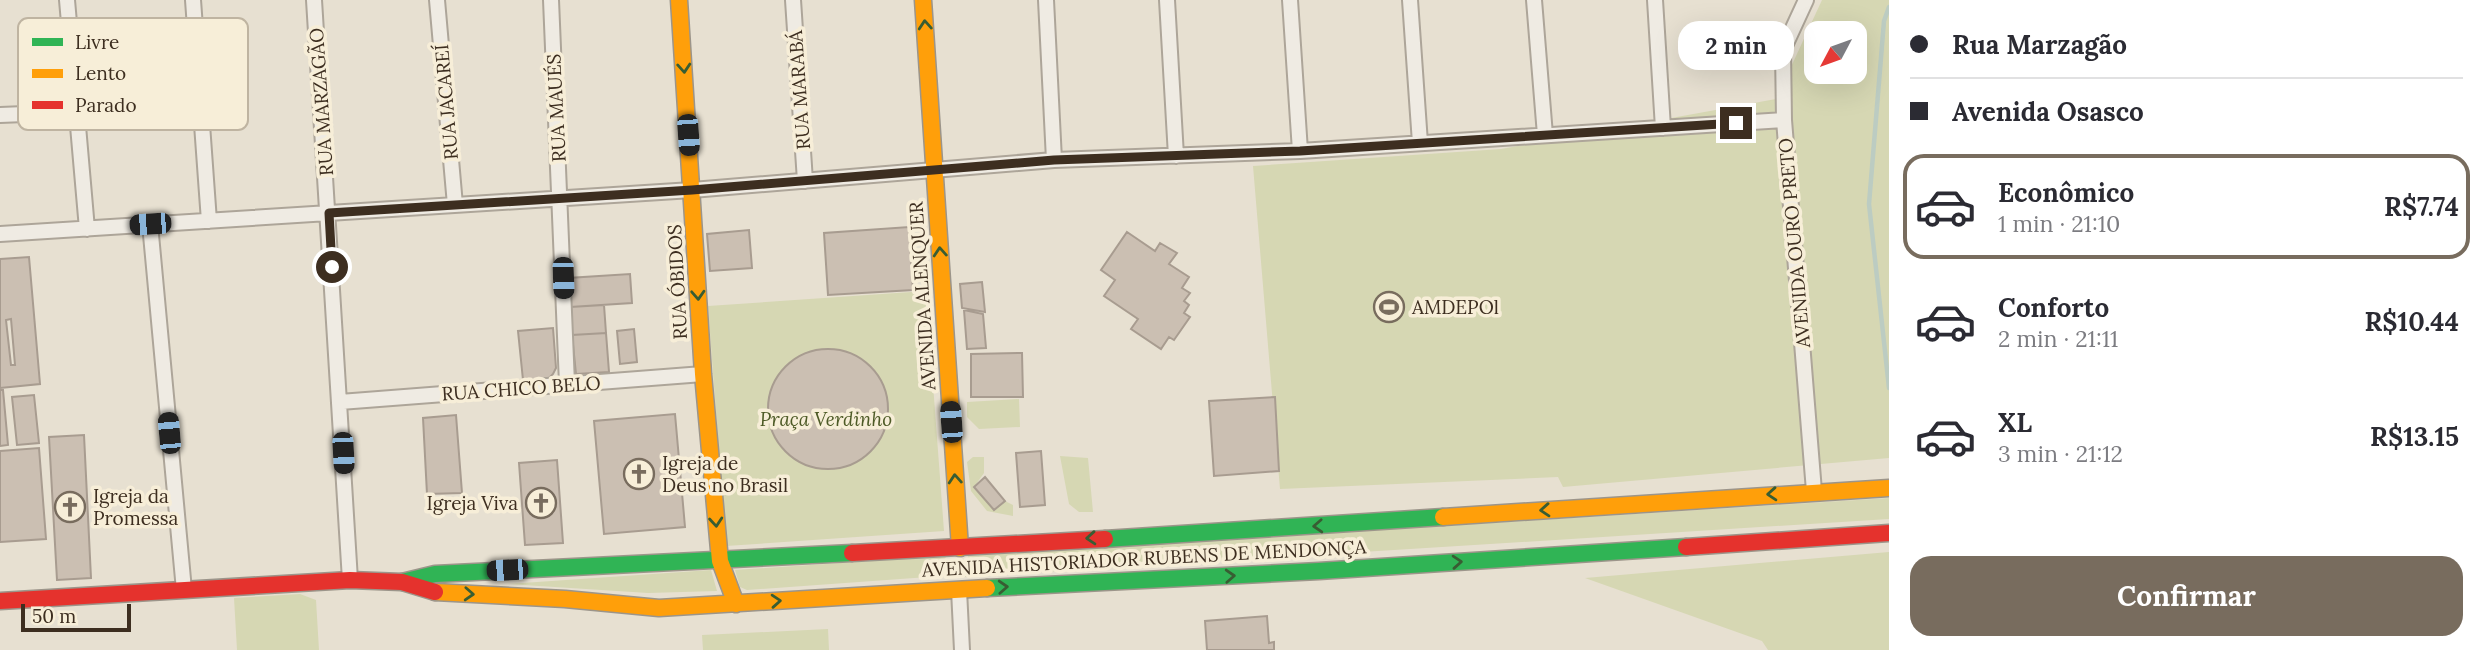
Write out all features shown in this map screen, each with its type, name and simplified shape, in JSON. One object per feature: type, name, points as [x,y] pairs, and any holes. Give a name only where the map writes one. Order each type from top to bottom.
[{"type":"main road","name":"RUA ÓBIDOS","points":[[679,0],[703,374],[720,561],[736,604]]},
{"type":"main road","name":"AVENIDA ALENQUER","points":[[923,0],[960,548]]},
{"type":"main road","name":"AVENIDA HISTORIADOR RUBENS DE MENDONÇA","points":[[402,582],[435,574],[960,548],[1889,488]]},
{"type":"main road","name":"AVENIDA HISTORIADOR RUBENS DE MENDONÇA","points":[[0,601],[350,580],[402,582],[437,593],[565,599],[659,608],[1330,571],[1889,533]]},
{"type":"main road","points":[[565,599],[567,587],[579,566]]},
{"type":"street","points":[[67,0],[68,18]]},
{"type":"street","points":[[193,0],[194,18]]},
{"type":"street","name":"RUA MARZAGÃO","points":[[314,0],[350,580]]},
{"type":"street","name":"RUA JACAREÍ","points":[[437,0],[455,205]]},
{"type":"street","name":"RUA MAUÉS","points":[[551,0],[567,384]]},
{"type":"street","name":"RUA MARABÁ","points":[[793,0],[805,181]]},
{"type":"street","points":[[1045,0],[1054,160]]},
{"type":"street","points":[[1167,0],[1177,156]]},
{"type":"street","points":[[1290,0],[1300,151]]},
{"type":"street","points":[[1410,0],[1420,143]]},
{"type":"street","points":[[1534,0],[1545,135]]},
{"type":"street","points":[[1655,0],[1664,128]]},
{"type":"street","name":"AVENIDA OURO PRETO","points":[[1806,0],[1783,50],[1784,120],[1814,491]]},
{"type":"street","points":[[0,116],[18,115]]},
{"type":"street","points":[[0,234],[692,190],[1054,160],[1300,151],[1784,120]]},
{"type":"street","points":[[77,130],[87,229]]},
{"type":"street","points":[[202,130],[209,221]]},
{"type":"street","points":[[150,224],[184,590]]},
{"type":"street","name":"RUA CHICO BELO","points":[[340,402],[703,374]]},
{"type":"street","points":[[959,590],[962,650]]},
{"type":"green space","points":[[1822,0],[1889,0],[1889,458],[1563,487],[1558,477],[1280,489],[1253,166],[1501,149],[1776,99],[1804,39],[1804,84],[1867,84],[1867,21],[1812,21]]},
{"type":"green space","name":"Praça Verdinho","points":[[926,291],[944,531],[726,546],[708,306]]},
{"type":"green space","points":[[1019,399],[1020,427],[979,429],[967,417],[967,402]]},
{"type":"green space","points":[[1060,456],[1088,458],[1093,512],[1079,512],[1069,504]]},
{"type":"green space","points":[[973,457],[984,457],[984,473],[974,487],[994,510],[1005,501],[1013,505],[1013,516],[987,511],[971,491],[967,462]]},
{"type":"green space","points":[[1889,498],[1889,519],[965,577],[968,556]]},
{"type":"green space","points":[[1889,552],[1889,650],[1768,650],[1762,641],[1585,578]]},
{"type":"green space","points":[[946,556],[942,576],[747,590],[740,587],[735,570]]},
{"type":"green space","points":[[711,570],[717,591],[648,593],[508,584]]},
{"type":"green space","points":[[300,594],[316,600],[319,650],[237,650],[234,598]]},
{"type":"green space","points":[[828,629],[829,650],[703,650],[702,635]]},
{"type":"building","points":[[909,227],[913,290],[828,295],[824,233]]},
{"type":"building","points":[[749,230],[752,268],[710,271],[707,234]]},
{"type":"building","points":[[1127,232],[1155,251],[1160,243],[1177,253],[1169,264],[1189,277],[1182,288],[1190,293],[1184,301],[1189,305],[1184,313],[1190,317],[1174,340],[1169,337],[1161,349],[1131,329],[1138,319],[1104,296],[1115,280],[1101,270]]},
{"type":"building","points":[[29,257],[40,384],[0,388],[0,259]],"holes":[[[11,319],[15,365],[11,365],[6,320]]]},
{"type":"building","points":[[630,274],[632,303],[570,307],[568,278]]},
{"type":"building","points":[[982,282],[985,312],[962,308],[960,284]]},
{"type":"building","points":[[604,305],[606,333],[572,335],[570,307]]},
{"type":"building","points":[[964,310],[983,314],[986,348],[967,349]]},
{"type":"building","points":[[553,328],[556,368],[553,374],[549,378],[523,380],[518,331]]},
{"type":"building","points":[[634,329],[637,362],[620,364],[617,331]]},
{"type":"building","points":[[606,333],[609,372],[576,374],[572,335]]},
{"type":"building","points":[[828,349],[851,354],[870,367],[883,386],[888,409],[883,432],[870,451],[851,464],[828,469],[805,464],[786,451],[773,432],[768,409],[773,386],[786,367],[805,354]]},
{"type":"building","points":[[1022,353],[1023,397],[971,397],[971,354]]},
{"type":"building","points":[[0,390],[3,390],[8,445],[0,446]]},
{"type":"building","points":[[34,395],[39,443],[17,445],[12,397]]},
{"type":"building","points":[[1275,397],[1279,471],[1214,476],[1209,401]]},
{"type":"building","name":"Igreja de Deus no Brasil","points":[[675,414],[685,527],[604,534],[594,421]]},
{"type":"building","points":[[456,415],[462,493],[427,494],[423,418]]},
{"type":"building","name":"Igreja da Promessa","points":[[84,435],[91,578],[57,580],[49,437]]},
{"type":"building","points":[[39,448],[46,539],[0,542],[0,451]]},
{"type":"building","points":[[1041,451],[1045,505],[1020,507],[1016,453]]},
{"type":"building","name":"Igreja Viva","points":[[557,460],[563,543],[525,545],[519,463]]},
{"type":"building","points":[[985,477],[1005,501],[994,510],[974,487]]},
{"type":"building","points":[[1267,616],[1269,643],[1274,642],[1274,650],[1207,650],[1205,621]]},
{"type":"waterway","points":[[1889,7],[1884,21],[1869,204],[1889,388]]},
{"type":"traffic: fast","points":[[1105,539],[1443,517]]},
{"type":"traffic: fast","points":[[987,588],[1319,571],[1686,547]]},
{"type":"traffic: fast","points":[[402,582],[435,574],[852,553]]},
{"type":"traffic: slow","points":[[679,0],[703,374],[720,561],[736,604]]},
{"type":"traffic: slow","points":[[923,0],[960,548]]},
{"type":"traffic: slow","points":[[1443,517],[1889,488]]},
{"type":"traffic: slow","points":[[435,592],[565,599],[659,608],[987,588]]},
{"type":"traffic: jam","points":[[1686,547],[1889,533]]},
{"type":"traffic: jam","points":[[852,553],[1105,539]]},
{"type":"traffic: jam","points":[[0,601],[350,580],[402,582],[435,592]]},
{"type":"place","name":"AMDEPOl","points":[[1389,307]]},
{"type":"place","name":"Igreja de Deus no Brasil","points":[[639,474]]},
{"type":"place","name":"Igreja Viva","points":[[541,503]]},
{"type":"place","name":"Igreja da Promessa","points":[[70,507]]},
{"type":"route","points":[[332,267],[329,213],[692,190],[1054,160],[1300,151],[1736,123]]}]
